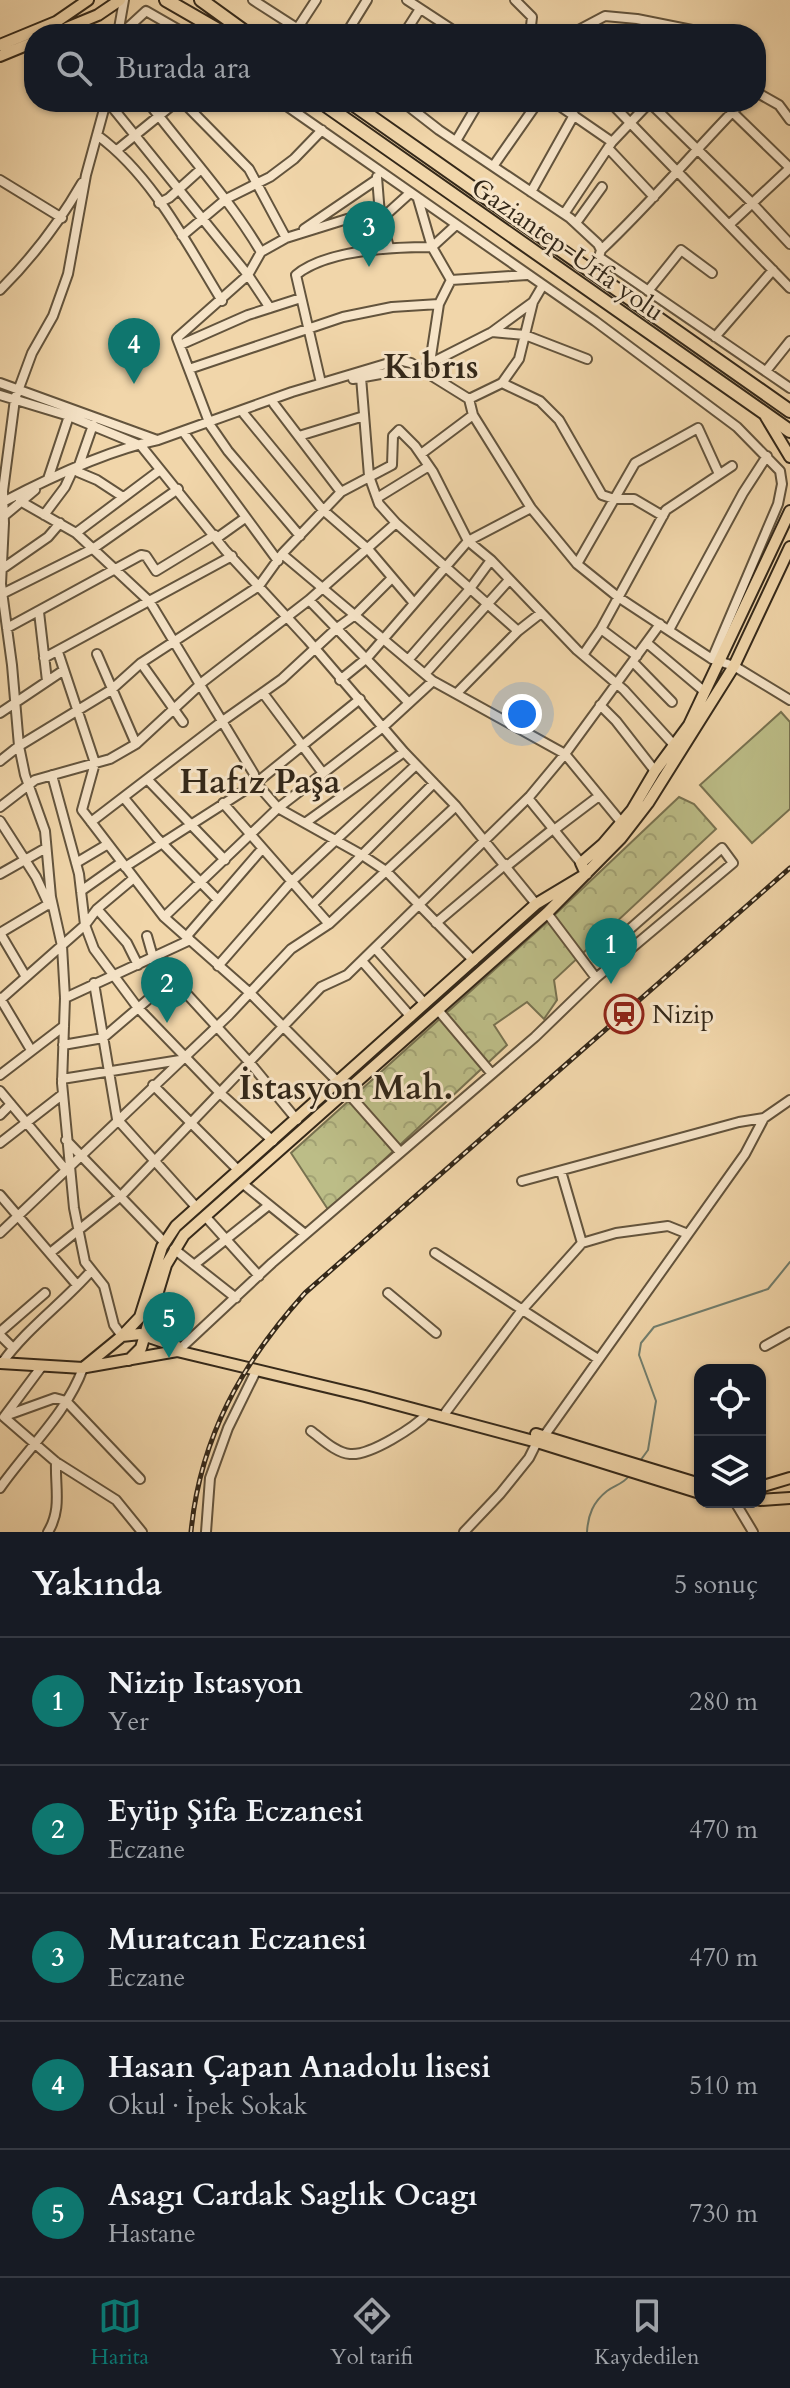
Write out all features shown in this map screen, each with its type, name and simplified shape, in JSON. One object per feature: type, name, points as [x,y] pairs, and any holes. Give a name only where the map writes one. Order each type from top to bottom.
[{"type":"highway","points":[[166,0],[208,24]]},
{"type":"highway","points":[[201,0],[234,24]]},
{"type":"highway","name":"Gaziantep-Urfa yolu","points":[[335,112],[790,431]]},
{"type":"highway","name":"Gaziantep-Urfa yolu","points":[[364,112],[790,411]]},
{"type":"main road","points":[[51,24],[88,0]]},
{"type":"main road","points":[[76,24],[122,0]]},
{"type":"main road","points":[[0,45],[24,35]]},
{"type":"main road","points":[[0,56],[24,46]]},
{"type":"main road","points":[[762,412],[790,457]]},
{"type":"main road","points":[[201,1212],[242,1183],[411,1017],[536,904],[586,874],[581,863],[603,844],[632,810],[655,771],[689,725],[716,662],[790,511]]},
{"type":"main road","points":[[83,1368],[140,1317],[169,1246],[184,1235],[239,1171],[297,1120],[438,1010],[592,870],[639,815],[734,666],[790,547]]},
{"type":"main road","points":[[129,1360],[141,1348],[146,1337],[169,1246]]},
{"type":"main road","points":[[122,1336],[140,1334],[181,1348],[446,1412],[621,1463],[694,1490]]},
{"type":"main road","points":[[1,1363],[83,1368],[177,1351],[540,1439]]},
{"type":"main road","points":[[655,1474],[694,1483]]},
{"type":"main road","points":[[766,1485],[790,1478]]},
{"type":"main road","points":[[766,1500],[790,1498]]},
{"type":"street","points":[[120,24],[122,0]]},
{"type":"street","points":[[253,0],[289,24]]},
{"type":"street","points":[[305,24],[316,0]]},
{"type":"street","points":[[352,24],[367,0]]},
{"type":"street","points":[[407,0],[443,24]]},
{"type":"street","points":[[516,1],[532,17],[531,24]]},
{"type":"street","points":[[410,24],[420,9]]},
{"type":"street","points":[[131,24],[146,11],[169,24]]},
{"type":"street","points":[[590,24],[605,16],[657,24]]},
{"type":"street","points":[[766,98],[779,105],[790,120]]},
{"type":"street","points":[[104,112],[86,175],[68,274],[53,316],[32,353],[17,394],[2,495],[1,594],[5,636],[12,665],[19,746],[45,831],[50,904],[62,946],[65,998],[62,1079],[67,1168],[85,1262],[104,1286],[114,1325],[122,1336]]},
{"type":"street","points":[[115,112],[248,275],[270,308]]},
{"type":"street","points":[[156,112],[239,214],[261,252]]},
{"type":"street","points":[[117,150],[162,112]]},
{"type":"street","points":[[193,112],[249,169],[286,238]]},
{"type":"street","points":[[296,112],[377,175],[414,195],[543,285],[737,427],[780,471],[782,484],[778,504],[716,662]]},
{"type":"street","points":[[456,141],[473,112]]},
{"type":"street","points":[[494,165],[531,112]]},
{"type":"street","points":[[569,112],[610,145],[654,197]]},
{"type":"street","points":[[619,112],[790,288]]},
{"type":"street","points":[[564,214],[610,145],[641,112]]},
{"type":"street","points":[[660,112],[790,244]]},
{"type":"street","points":[[589,267],[732,112],[790,168],[730,224]]},
{"type":"street","points":[[415,113],[564,214],[598,244],[600,254],[648,291],[790,388]]},
{"type":"street","points":[[531,192],[574,115]]},
{"type":"street","points":[[182,236],[226,199],[270,177],[294,159],[322,130]]},
{"type":"street","points":[[97,135],[117,150],[159,203],[222,301]]},
{"type":"street","points":[[159,203],[179,190],[200,170]]},
{"type":"street","points":[[0,290],[29,261],[62,218],[86,175]]},
{"type":"street","points":[[377,175],[380,215],[389,247]]},
{"type":"street","points":[[296,235],[377,175]]},
{"type":"street","points":[[0,180],[62,218]]},
{"type":"street","points":[[576,223],[602,187]]},
{"type":"street","points":[[300,536],[209,424],[177,338],[248,275],[261,252],[286,238],[347,219],[389,212],[414,195]]},
{"type":"street","points":[[414,195],[432,247],[451,280]]},
{"type":"street","points":[[321,383],[296,275],[310,264],[389,247],[432,247],[456,225]]},
{"type":"street","points":[[648,291],[681,250],[712,273]]},
{"type":"street","points":[[715,337],[773,270]]},
{"type":"street","points":[[451,280],[528,275]]},
{"type":"street","points":[[426,368],[439,304],[451,280]]},
{"type":"street","points":[[469,399],[502,383],[519,359],[533,302],[543,285]]},
{"type":"street","points":[[180,345],[301,298]]},
{"type":"street","points":[[4,516],[34,490],[139,446],[361,377],[397,371],[414,373],[492,332],[533,302]]},
{"type":"street","points":[[189,369],[343,317],[392,307],[439,304]]},
{"type":"street","points":[[492,332],[525,335],[587,359]]},
{"type":"street","points":[[766,371],[790,341]]},
{"type":"street","points":[[139,446],[184,433],[321,383],[399,360],[426,368],[469,399],[473,415],[531,508],[577,564],[618,597],[716,662],[734,666],[790,700]]},
{"type":"street","points":[[361,377],[369,476],[377,498],[396,523],[518,631]]},
{"type":"street","points":[[0,383],[17,394],[139,446],[340,680],[486,840],[536,904]]},
{"type":"street","points":[[502,383],[540,401],[559,420],[602,495],[614,499],[634,499],[663,516]]},
{"type":"street","points":[[0,395],[17,394],[158,440]]},
{"type":"street","points":[[274,404],[341,492]]},
{"type":"street","points":[[244,414],[323,510],[368,549],[413,602]]},
{"type":"street","points":[[421,454],[473,415]]},
{"type":"street","points":[[48,479],[69,416]]},
{"type":"street","points":[[299,436],[364,416]]},
{"type":"street","points":[[44,515],[76,471],[93,425]]},
{"type":"street","points":[[577,564],[635,463],[698,428],[719,474]]},
{"type":"street","points":[[0,761],[111,690],[141,663],[259,586],[280,558],[341,492],[392,465],[393,436],[399,430],[429,466],[468,541],[491,560],[583,655],[617,683],[674,745]]},
{"type":"street","points":[[184,433],[245,518],[280,558],[323,587],[433,681],[565,754],[621,822]]},
{"type":"street","points":[[669,630],[743,493],[767,456]]},
{"type":"street","points":[[377,498],[429,466]]},
{"type":"street","points":[[583,655],[601,629],[666,510],[732,466]]},
{"type":"street","points":[[76,533],[160,470]]},
{"type":"street","points":[[2,495],[76,471],[123,497]]},
{"type":"street","points":[[1,594],[94,548],[178,489]]},
{"type":"street","points":[[20,501],[76,533],[150,602],[224,720],[256,783],[278,808],[386,871],[474,961]]},
{"type":"street","points":[[340,680],[367,658],[468,541],[531,508]]},
{"type":"street","points":[[5,636],[39,612],[116,568],[144,555],[156,571],[245,518]]},
{"type":"street","points":[[2,569],[48,537],[60,523]]},
{"type":"street","points":[[0,807],[29,785],[52,775],[110,759],[136,744],[201,684],[309,600],[396,523]]},
{"type":"street","points":[[44,658],[232,556]]},
{"type":"street","points":[[408,660],[491,560]]},
{"type":"street","points":[[91,822],[263,693],[355,615],[392,578]]},
{"type":"street","points":[[425,674],[509,580]]},
{"type":"street","points":[[309,600],[409,703]]},
{"type":"street","points":[[39,612],[47,681]]},
{"type":"street","points":[[457,693],[518,631],[541,613]]},
{"type":"street","points":[[50,1253],[121,1196],[321,987],[347,975],[528,798],[565,754],[660,624]]},
{"type":"street","points":[[601,629],[635,659],[672,702]]},
{"type":"street","points":[[647,643],[705,692]]},
{"type":"street","points":[[58,652],[95,763],[82,810],[164,917],[250,993],[343,1087],[400,1152]]},
{"type":"street","points":[[97,654],[136,744]]},
{"type":"street","points":[[141,663],[183,722]]},
{"type":"street","points":[[0,672],[12,665]]},
{"type":"street","points":[[0,713],[64,670]]},
{"type":"street","points":[[164,917],[278,808],[383,727],[433,681]]},
{"type":"street","points":[[263,693],[322,772]]},
{"type":"street","points":[[81,891],[256,783],[360,699]]},
{"type":"street","points":[[600,705],[655,771]]},
{"type":"street","points":[[305,823],[404,752]]},
{"type":"street","points":[[218,966],[292,881],[416,765]]},
{"type":"street","points":[[52,775],[76,863],[85,925],[94,949],[138,1008],[183,1058],[273,1141]]},
{"type":"street","points":[[148,780],[225,860]]},
{"type":"street","points":[[312,905],[434,783]]},
{"type":"street","points":[[436,923],[599,796]]},
{"type":"street","points":[[124,798],[161,842],[218,900]]},
{"type":"street","points":[[528,798],[581,863]]},
{"type":"street","points":[[223,803],[329,924]]},
{"type":"street","points":[[0,1233],[217,1026],[291,949],[329,924],[456,806]]},
{"type":"street","points":[[0,821],[26,859],[50,904]]},
{"type":"street","points":[[76,863],[108,844]]},
{"type":"street","points":[[0,874],[46,848]]},
{"type":"street","points":[[181,1348],[305,1234],[492,1074],[596,978],[733,863],[722,848],[631,928]]},
{"type":"street","points":[[65,998],[188,938],[262,849]]},
{"type":"street","points":[[31,1050],[0,999],[134,878]]},
{"type":"street","points":[[26,977],[0,933],[50,904]]},
{"type":"street","points":[[97,909],[127,943],[138,965]]},
{"type":"street","points":[[547,913],[596,978]]},
{"type":"street","points":[[147,936],[153,957],[250,1063],[297,1120]]},
{"type":"street","points":[[375,948],[425,1004]]},
{"type":"street","points":[[362,961],[411,1017]]},
{"type":"street","points":[[63,1045],[103,1038],[172,979]]},
{"type":"street","points":[[94,983],[117,1119],[259,1276]]},
{"type":"street","points":[[438,1010],[492,1074]]},
{"type":"street","points":[[0,1075],[64,1026]]},
{"type":"street","points":[[62,1079],[183,1058]]},
{"type":"street","points":[[153,1085],[239,1171]]},
{"type":"street","points":[[0,1091],[67,1168]]},
{"type":"street","points":[[0,1143],[63,1094]]},
{"type":"street","points":[[522,1181],[739,1122],[764,1118],[790,1100]]},
{"type":"street","points":[[0,1115],[11,1104]]},
{"type":"street","points":[[464,1532],[520,1470],[745,1154],[764,1118]]},
{"type":"street","points":[[66,1140],[169,1246],[236,1298]]},
{"type":"street","points":[[561,1171],[582,1243]]},
{"type":"street","points":[[242,1183],[305,1234]]},
{"type":"street","points":[[0,1195],[77,1285]]},
{"type":"street","points":[[194,1265],[269,1205]]},
{"type":"street","points":[[446,1412],[522,1310],[582,1243],[616,1233],[668,1226],[688,1234]]},
{"type":"street","points":[[435,1253],[598,1359]]},
{"type":"street","points":[[1,1363],[91,1271]]},
{"type":"street","points":[[13,1348],[0,1334],[45,1293]]},
{"type":"street","points":[[388,1293],[436,1333]]},
{"type":"street","points":[[765,1346],[790,1332]]},
{"type":"street","points":[[2,1417],[42,1366]]},
{"type":"street","points":[[0,1488],[66,1401],[83,1368]]},
{"type":"street","points":[[206,1532],[210,1478],[228,1428],[256,1371]]},
{"type":"street","points":[[2,1417],[55,1398],[66,1401],[140,1479]]},
{"type":"street","points":[[311,1431],[333,1447],[350,1454],[375,1447],[419,1422],[428,1413]]},
{"type":"street","points":[[2,1417],[56,1462],[116,1500],[142,1532]]},
{"type":"street","points":[[48,1532],[56,1519],[59,1503],[56,1462]]},
{"type":"street","points":[[739,1508],[753,1532]]},
{"type":"green space","points":[[781,712],[790,722],[790,809],[752,843],[700,785]]},
{"type":"green space","points":[[679,797],[694,804],[716,829],[554,980],[557,1000],[544,1019],[527,1002],[494,1025],[507,1045],[329,1211],[291,1153],[545,924]]},
{"type":"waterway","points":[[640,1461],[648,1450],[656,1401],[639,1355],[641,1343],[654,1327],[768,1289],[790,1262]]},
{"type":"waterway","points":[[587,1532],[595,1504],[607,1491],[629,1476]]},
{"type":"railway","points":[[191,1532],[204,1464],[228,1403],[262,1347],[305,1293],[790,868]]},
{"type":"place","name":"Muratcan Eczanesi","points":[[369,267]]},
{"type":"place","name":"Hasan Çapan Anadolu lisesi","points":[[134,384]]},
{"type":"place","name":"Nizip Istasyon","points":[[611,984]]},
{"type":"place","name":"Nizip","points":[[624,1014]]},
{"type":"place","name":"Eyüp Şifa Eczanesi","points":[[167,1023]]},
{"type":"place","name":"Asagı Cardak Saglık Ocagı","points":[[169,1358]]},
{"type":"district","name":"Kıbrıs","points":[[431,366]]},
{"type":"district","name":"Hafız Paşa","points":[[260,781]]},
{"type":"district","name":"İstasyon Mah.","points":[[346,1087]]}]
